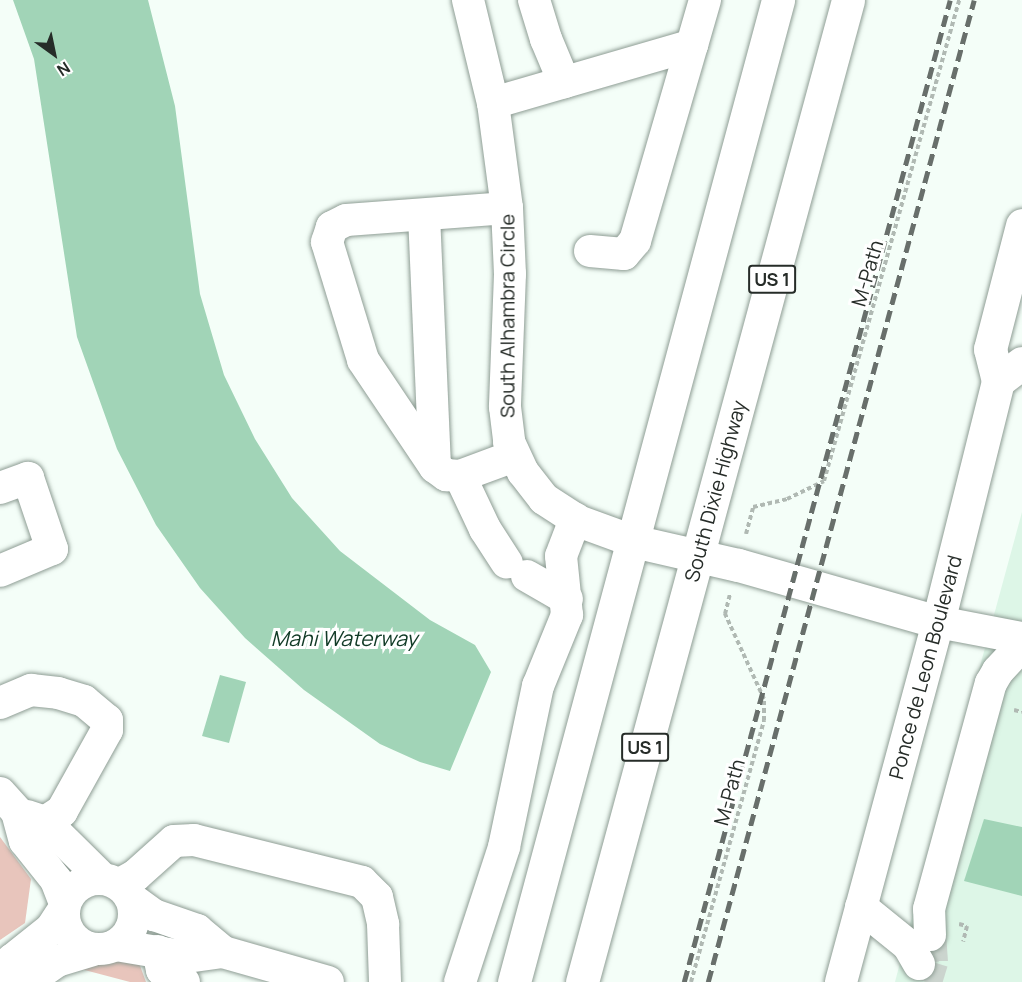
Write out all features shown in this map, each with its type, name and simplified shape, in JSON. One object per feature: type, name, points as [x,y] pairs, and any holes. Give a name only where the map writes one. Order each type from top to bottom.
[{"type":"main road","points":[[514,982],[778,0]]},
{"type":"main road","name":"South Dixie Highway","points":[[582,982],[848,0]]},
{"type":"main road","points":[[1010,372],[990,349],[1022,225]]},
{"type":"main road","name":"Ponce de Leon Boulevard","points":[[938,622],[1010,372]]},
{"type":"main road","name":"South Alhambra Circle","points":[[633,541],[697,557],[738,564],[938,622]]},
{"type":"street","name":"South Alhambra Circle","points":[[468,0],[493,103],[507,208],[510,274],[505,407],[509,442],[514,456],[532,486],[544,499],[574,519],[633,541]]},
{"type":"street","points":[[534,0],[546,39],[564,82]]},
{"type":"street","points":[[590,250],[624,254],[635,241],[705,0]]},
{"type":"street","points":[[493,103],[692,45]]},
{"type":"street","points":[[507,208],[346,220],[332,227],[327,242],[363,360],[447,471],[485,529],[517,569],[567,599]]},
{"type":"street","points":[[424,215],[447,471]]},
{"type":"street","points":[[447,471],[514,456]]},
{"type":"street","points":[[0,488],[28,478],[52,549],[0,571]]},
{"type":"street","points":[[460,982],[504,847],[538,687],[567,615],[561,556],[574,519]]},
{"type":"street","points":[[938,622],[1022,638]]},
{"type":"street","name":"Ponce de Leon Boulevard","points":[[841,982],[938,622]]},
{"type":"street","points":[[930,935],[929,909],[991,683],[998,671],[1022,645]]},
{"type":"street","points":[[0,703],[31,690],[58,693],[84,701],[107,720],[107,730],[63,811],[21,809]]},
{"type":"street","points":[[21,809],[154,915],[197,930],[223,952]]},
{"type":"street","points":[[21,809],[25,841],[56,880],[65,906],[64,919],[73,938],[104,948],[158,951],[187,957],[223,952],[328,982]]},
{"type":"street","points":[[0,977],[12,960],[51,929],[80,884],[118,888],[174,841],[194,840],[362,882],[377,897],[383,924],[385,982]]},
{"type":"street","points":[[27,982],[57,961],[104,948],[126,937],[133,926],[135,913],[118,888]]},
{"type":"street","points":[[861,907],[908,945],[919,964]]},
{"type":"street","points":[[158,951],[162,970],[168,976],[184,982]]},
{"type":"path","name":"M-Path","points":[[753,507],[786,499],[825,481],[958,0]]},
{"type":"path","name":"M-Path","points":[[691,982],[764,720],[762,693],[725,614]]},
{"type":"shaded area","points":[[1022,512],[1022,982],[895,982],[915,905]]},
{"type":"shaded area","points":[[0,837],[31,879],[25,923],[0,940]]},
{"type":"shaded area","points":[[127,958],[139,963],[146,982],[130,982],[77,968],[89,964],[108,964]]},
{"type":"water","name":"Mahi Waterway","points":[[13,0],[148,0],[175,106],[200,294],[224,375],[255,439],[292,498],[340,551],[430,620],[475,645],[491,672],[450,771],[420,762],[380,744],[304,690],[245,638],[200,588],[156,525],[117,449],[77,337],[34,59]]},
{"type":"water","points":[[220,675],[246,682],[229,743],[202,736]]},
{"type":"water","points":[[984,819],[1022,827],[1022,896],[964,881]]},
{"type":"tunnel","points":[[926,982],[932,962],[930,935]]},
{"type":"railway","points":[[684,982],[950,0]]},
{"type":"railway","points":[[708,982],[974,0]]}]
